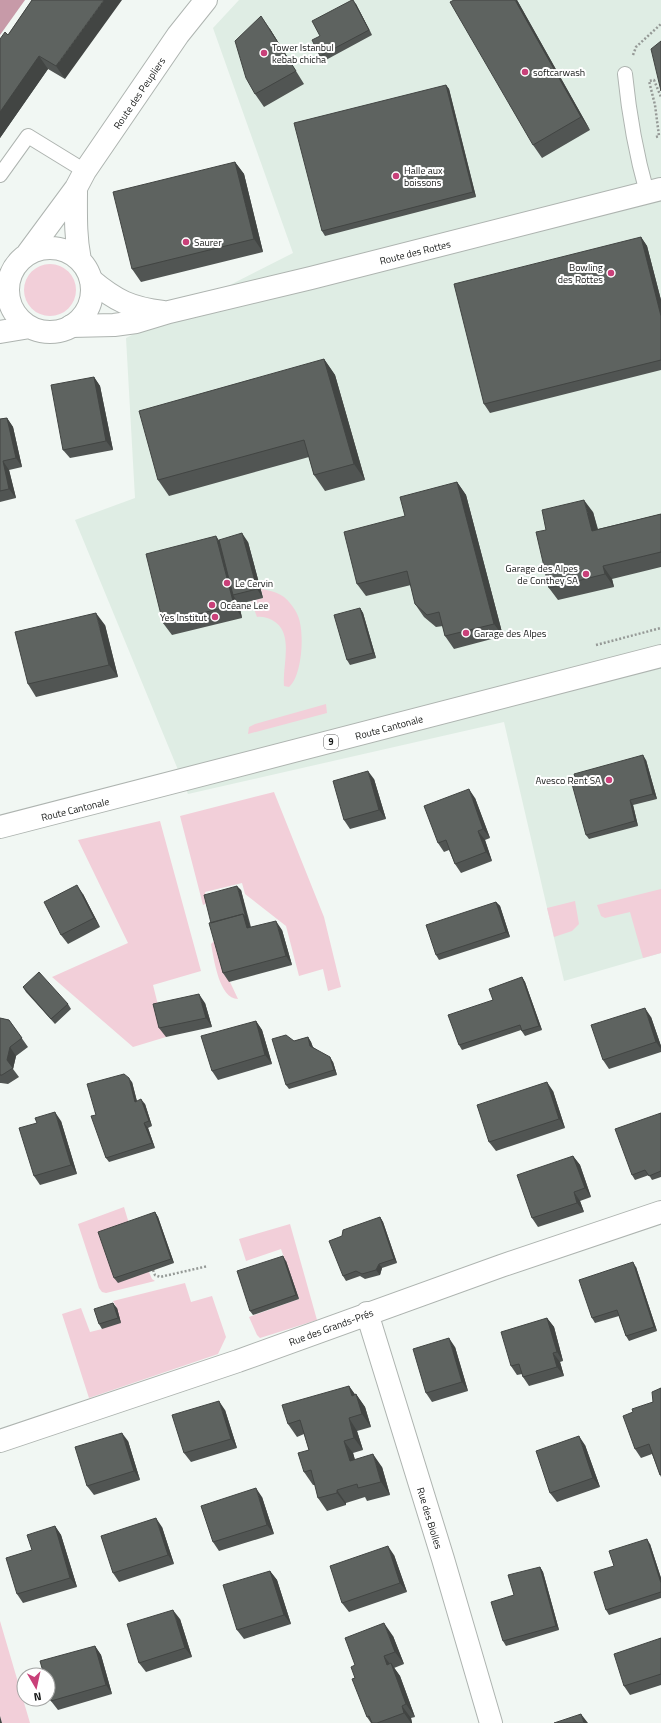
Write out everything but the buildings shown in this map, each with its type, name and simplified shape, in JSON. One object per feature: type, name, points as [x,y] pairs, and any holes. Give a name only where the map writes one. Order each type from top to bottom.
[{"type":"street","name":"Route des Peupliers","points":[[28,254],[81,179],[178,35],[206,0]]},
{"type":"street","points":[[80,260],[75,226],[81,179]]},
{"type":"street","name":"Route des Rottes","points":[[71,326],[127,323],[654,191]]},
{"type":"street","points":[[51,248],[67,251],[80,260],[91,280],[92,289],[90,305],[81,318],[63,330],[48,332],[30,327],[22,321],[13,310],[4,292],[16,264],[28,254],[36,250],[51,248]]},
{"type":"street","name":"Route des Rottes","points":[[91,280],[105,292],[125,304],[147,310],[169,312]]},
{"type":"street","points":[[0,332],[30,327]]},
{"type":"street","name":"Route Cantonale","points":[[0,828],[661,656]]},
{"type":"street","name":"Rue des Grands-Prés","points":[[0,1441],[238,1361],[367,1313],[661,1212]]},
{"type":"street","name":"Rue des Biolles","points":[[367,1313],[443,1559],[491,1723]]},
{"type":"lane","points":[[626,74],[629,109],[642,175],[654,191]]},
{"type":"lane","points":[[0,175],[28,136],[81,179]]},
{"type":"path","points":[[626,74],[636,47],[661,24]]},
{"type":"path","points":[[652,138],[659,136],[655,105],[649,81],[654,80],[661,96]]},
{"type":"path","points":[[153,1270],[155,1275],[160,1276],[208,1266]]},
{"type":"shaded area","points":[[0,0],[25,0],[0,35]]},
{"type":"shaded area","points":[[239,0],[661,0],[661,953],[564,981],[504,722],[188,794],[75,520],[135,498],[126,338],[293,253],[213,28]]},
{"type":"shaded area","points":[[50,264],[60,266],[68,272],[74,280],[76,290],[74,300],[68,308],[60,314],[50,316],[40,314],[32,308],[26,300],[24,290],[26,280],[32,272],[40,266]]},
{"type":"shaded area","points":[[261,589],[281,595],[286,599],[296,611],[300,623],[302,643],[301,654],[297,674],[289,687],[284,686],[286,650],[283,632],[279,625],[272,620],[265,617],[257,617],[251,601],[263,598]]},
{"type":"shaded area","points":[[326,704],[327,713],[248,734],[249,727],[255,724]]},
{"type":"shaded area","points":[[274,792],[324,917],[341,987],[328,991],[323,969],[299,976],[286,926],[245,894],[242,883],[205,892],[208,903],[203,905],[180,816]]},
{"type":"shaded area","points":[[160,821],[201,971],[153,985],[166,1037],[133,1047],[52,977],[128,943],[78,840]]},
{"type":"shaded area","points":[[661,889],[661,953],[643,958],[630,912],[605,918],[601,916],[597,905]]},
{"type":"shaded area","points":[[575,901],[579,924],[572,931],[554,937],[547,908]]},
{"type":"shaded area","points":[[217,938],[229,982],[238,999],[226,993],[218,977],[211,944]]},
{"type":"shaded area","points":[[124,1207],[130,1227],[152,1279],[155,1281],[106,1293],[102,1292],[99,1288],[78,1224]]},
{"type":"shaded area","points":[[290,1224],[317,1320],[260,1338],[257,1335],[249,1317],[299,1299],[281,1249],[246,1261],[239,1239]]},
{"type":"shaded area","points":[[185,1283],[191,1302],[212,1296],[226,1337],[218,1354],[89,1398],[62,1314],[81,1308],[90,1332],[102,1329],[117,1308],[113,1301]]},
{"type":"shaded area","points":[[0,1621],[16,1675],[16,1707],[25,1707],[30,1723],[2,1723],[0,1716]]},
{"type":"place","name":"Tower Istanbul kebab chicha","points":[[264,53]]},
{"type":"place","name":"softcarwash","points":[[525,72]]},
{"type":"place","name":"Halle aux boissons","points":[[396,176]]},
{"type":"place","name":"Saurer","points":[[186,242]]},
{"type":"place","name":"Bowling des Rottes","points":[[611,273]]},
{"type":"place","name":"Garage des Alpes de Conthey SA","points":[[586,574]]},
{"type":"place","name":"Le Cervin","points":[[227,583]]},
{"type":"place","name":"Océane Lee","points":[[212,605]]},
{"type":"place","name":"Yes Institut","points":[[215,617]]},
{"type":"place","name":"Garage des Alpes","points":[[466,633]]},
{"type":"place","name":"Avesco Rent SA","points":[[609,780]]}]
